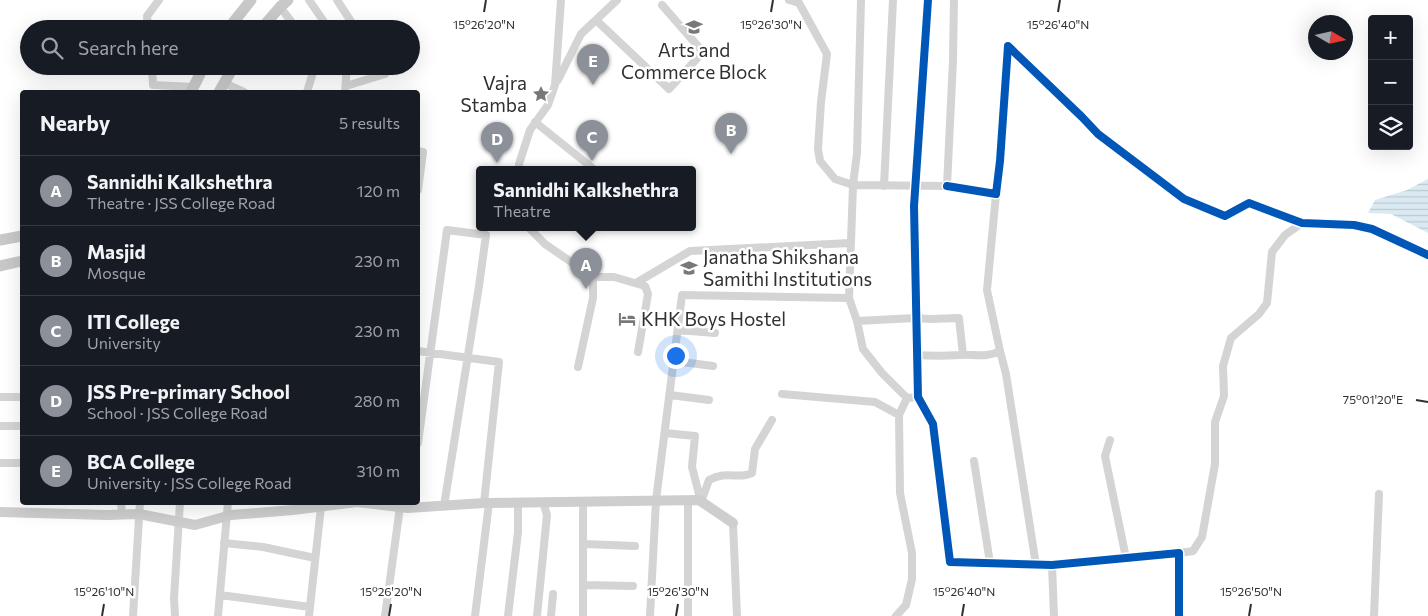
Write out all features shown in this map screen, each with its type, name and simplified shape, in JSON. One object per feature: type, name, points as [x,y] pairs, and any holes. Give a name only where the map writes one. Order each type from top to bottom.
[{"type":"main road","points":[[235,20],[251,0]]},
{"type":"main road","points":[[269,20],[284,4]]},
{"type":"main road","points":[[192,90],[200,75]]},
{"type":"main road","points":[[221,88],[229,75]]},
{"type":"main road","points":[[0,240],[20,236]]},
{"type":"main road","points":[[0,266],[20,261]]},
{"type":"street","points":[[148,20],[148,16],[159,0]]},
{"type":"street","points":[[309,0],[323,20]]},
{"type":"street","points":[[338,0],[350,20]]},
{"type":"street","points":[[555,85],[561,0]]},
{"type":"street","points":[[520,166],[530,130],[548,105],[555,85],[581,34],[617,0]]},
{"type":"street","points":[[789,0],[800,3],[827,54],[818,149],[820,161],[835,179],[853,185],[947,186],[996,194]]},
{"type":"street","points":[[860,0],[857,153],[853,185],[849,298],[857,321],[863,349],[882,373],[907,398]]},
{"type":"street","points":[[884,186],[893,0]]},
{"type":"street","points":[[928,0],[915,187],[916,355],[918,397],[933,424],[950,562],[1052,565],[1193,551],[1202,537],[1215,464],[1215,422],[1224,396],[1223,366],[1231,338],[1259,314],[1267,303],[1272,252],[1285,235],[1302,223]]},
{"type":"street","points":[[947,186],[954,0]]},
{"type":"street","points":[[284,4],[292,20]]},
{"type":"street","points":[[596,20],[669,89],[703,52],[662,5]]},
{"type":"street","points":[[1036,565],[1006,374],[987,290],[1000,161],[1008,46],[1098,134],[1184,199],[1225,216],[1250,203],[1302,223],[1354,225],[1372,229],[1428,255]]},
{"type":"street","points":[[152,75],[153,85],[192,90]]},
{"type":"street","points":[[308,90],[312,75]]},
{"type":"street","points":[[346,75],[345,89],[382,75]]},
{"type":"street","points":[[536,122],[590,166]]},
{"type":"street","points":[[420,151],[423,152],[420,175]]},
{"type":"street","points":[[420,429],[447,230],[486,235],[444,506]]},
{"type":"street","points":[[533,231],[545,244],[593,277],[614,277],[645,286],[648,294],[638,352]]},
{"type":"street","points":[[636,283],[690,251],[850,243]]},
{"type":"street","points":[[578,367],[593,298],[593,277]]},
{"type":"street","points":[[650,616],[656,500],[682,295],[849,298]]},
{"type":"street","points":[[857,321],[959,318],[963,355]]},
{"type":"street","points":[[678,330],[715,333]]},
{"type":"street","points":[[420,351],[499,362],[475,616]]},
{"type":"street","points":[[916,355],[944,357],[976,356],[995,354],[1000,351]]},
{"type":"street","points":[[674,361],[713,366]]},
{"type":"street","points":[[670,394],[709,400]]},
{"type":"street","points":[[782,394],[875,402],[899,415]]},
{"type":"street","points":[[0,397],[20,397]]},
{"type":"street","points":[[907,398],[918,397]]},
{"type":"street","points":[[896,616],[906,605],[912,579],[912,553],[900,493],[899,415],[907,398]]},
{"type":"street","points":[[702,502],[709,480],[716,476],[731,474],[746,476],[752,473],[755,449],[772,420]]},
{"type":"street","points":[[0,426],[20,426]]},
{"type":"street","points":[[665,433],[695,436],[692,467],[702,502]]},
{"type":"street","points":[[1110,440],[1105,456],[1126,558]]},
{"type":"street","points":[[974,461],[990,563]]},
{"type":"street","points":[[0,463],[20,463]]},
{"type":"street","points":[[1374,616],[1379,494]]},
{"type":"street","points":[[688,500],[688,616]]},
{"type":"street","points":[[385,616],[406,506],[518,502],[699,500],[732,524],[737,616]]},
{"type":"street","points":[[508,616],[518,532],[518,502]]},
{"type":"street","points":[[537,616],[547,515],[543,502]]},
{"type":"street","points":[[582,616],[583,502]]},
{"type":"street","points":[[121,505],[122,514]]},
{"type":"street","points":[[133,616],[140,505]]},
{"type":"street","points":[[175,616],[174,598],[180,505]]},
{"type":"street","points":[[218,616],[228,505]]},
{"type":"street","points":[[0,512],[139,514],[196,525],[226,516],[294,506],[321,507],[335,505]]},
{"type":"street","points":[[309,616],[321,507]]},
{"type":"street","points":[[224,543],[263,547],[315,558]]},
{"type":"street","points":[[584,544],[635,546]]},
{"type":"street","points":[[1179,553],[1179,616]]},
{"type":"street","points":[[1052,565],[1054,616]]},
{"type":"street","points":[[583,585],[633,586]]},
{"type":"street","points":[[551,616],[553,594]]},
{"type":"street","points":[[220,595],[310,607]]},
{"type":"shaded area","points":[[1428,179],[1428,233],[1391,214],[1368,213],[1375,200],[1407,190]]},
{"type":"cycle path","points":[[928,0],[914,206],[918,397],[933,424],[950,562],[1052,565],[1179,553],[1179,616]]},
{"type":"cycle path","points":[[947,186],[996,194],[1008,46],[1098,134],[1184,199],[1225,216],[1249,203],[1302,223],[1354,225],[1372,229],[1428,255]]},
{"type":"place","name":"Arts and Commerce Block","points":[[694,27]]},
{"type":"place","name":"BCA College","points":[[593,85]]},
{"type":"place","name":"Vajra Stamba","points":[[541,94]]},
{"type":"place","name":"Masjid","points":[[731,154]]},
{"type":"place","name":"ITI College","points":[[592,161]]},
{"type":"place","name":"JSS Pre-primary School","points":[[497,163]]},
{"type":"place","name":"Janatha Shikshana Samithi Institutions","points":[[689,268]]},
{"type":"place","name":"Sannidhi Kalkshethra","points":[[586,289]]},
{"type":"place","name":"KHK Boys Hostel","points":[[627,319]]}]
